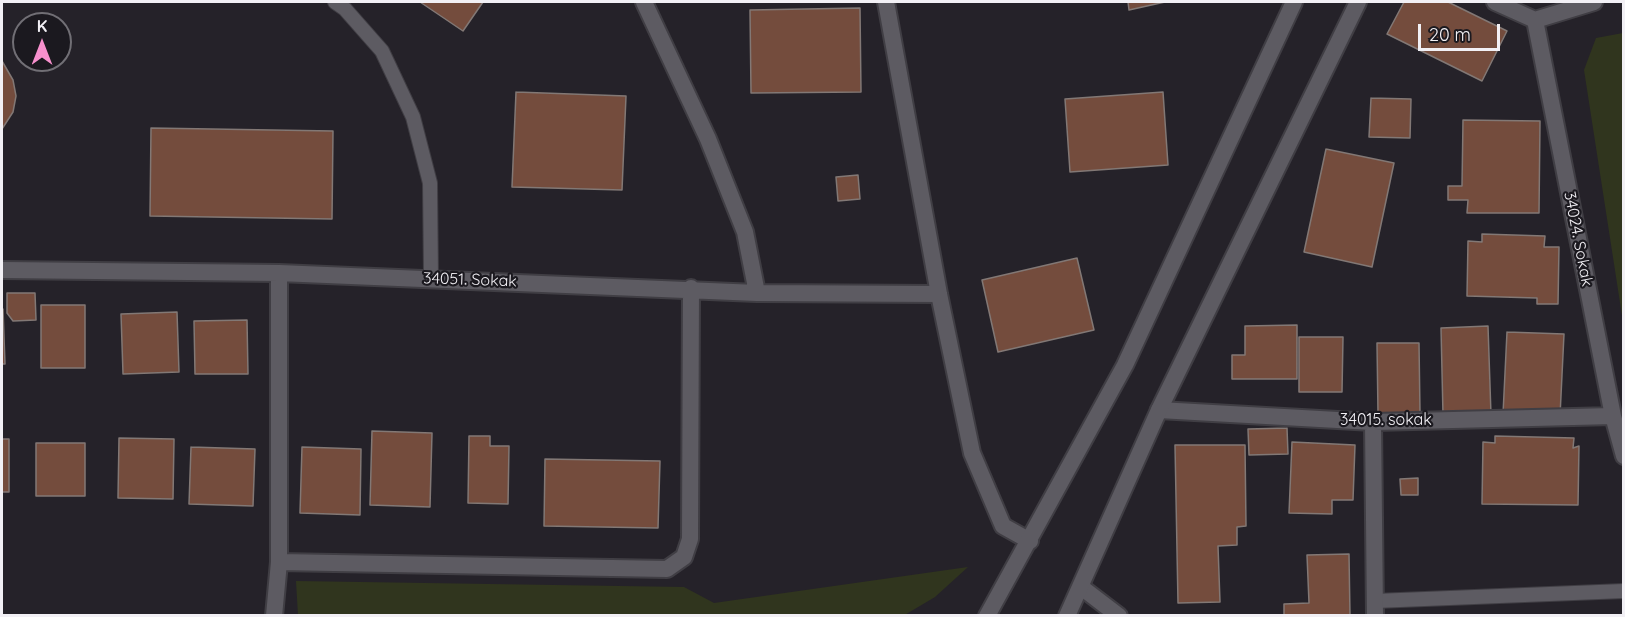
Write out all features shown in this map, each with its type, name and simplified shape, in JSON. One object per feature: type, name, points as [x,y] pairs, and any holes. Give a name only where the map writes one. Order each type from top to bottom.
[{"type":"street","points":[[644,2],[708,139],[745,232],[757,293]]},
{"type":"street","points":[[886,2],[939,294],[972,453],[1003,525],[1030,541]]},
{"type":"street","points":[[986,614],[1030,541],[1060,479],[1125,365],[1294,2]]},
{"type":"street","points":[[1067,615],[1159,410],[1358,2]]},
{"type":"street","points":[[1495,2],[1535,20],[1594,2]]},
{"type":"street","name":"34024. Sokak","points":[[1535,20],[1613,416],[1623,456]]},
{"type":"street","name":"34051. Sokak","points":[[2,270],[279,273],[691,288],[757,293],[939,294]]},
{"type":"street","points":[[274,615],[279,562],[279,273]]},
{"type":"street","points":[[279,562],[668,569],[684,557],[690,539],[691,288]]},
{"type":"street","name":"34015. sokak","points":[[1159,410],[1373,422],[1613,416]]},
{"type":"street","points":[[1373,422],[1375,608]]},
{"type":"street","points":[[1080,587],[1119,615]]},
{"type":"lane","points":[[335,2],[345,9],[382,51],[413,117],[430,183],[432,278]]},
{"type":"lane","points":[[1375,608],[1623,591]]},
{"type":"green space","points":[[1624,33],[1623,322],[1584,70],[1596,38]]},
{"type":"green space","points":[[968,567],[935,597],[903,616],[298,615],[296,581],[684,587],[714,603]]},
{"type":"building","points":[[420,2],[483,2],[463,31]]},
{"type":"building","points":[[1128,2],[1165,2],[1129,10]]},
{"type":"building","points":[[1404,2],[1448,2],[1507,31],[1482,81],[1387,34]]},
{"type":"building","points":[[860,8],[861,92],[751,93],[750,10]]},
{"type":"building","points":[[2,61],[13,80],[16,96],[13,112],[2,129]]},
{"type":"building","points":[[516,92],[626,96],[622,190],[512,187]]},
{"type":"building","points":[[1163,92],[1168,165],[1070,172],[1065,99]]},
{"type":"building","points":[[1371,98],[1411,99],[1410,138],[1369,137]]},
{"type":"building","points":[[1463,120],[1540,121],[1539,213],[1467,213],[1468,200],[1448,200],[1448,186],[1462,186]]},
{"type":"building","points":[[151,128],[333,131],[332,219],[150,216]]},
{"type":"building","points":[[1326,149],[1394,163],[1372,267],[1304,252]]},
{"type":"building","points":[[858,175],[860,199],[838,201],[836,177]]},
{"type":"building","points":[[1482,234],[1545,236],[1544,247],[1559,247],[1558,304],[1537,304],[1537,298],[1467,296],[1468,241],[1482,242]]},
{"type":"building","points":[[1077,258],[1094,330],[998,352],[982,280]]},
{"type":"building","points":[[7,293],[35,293],[36,320],[13,321],[7,313]]},
{"type":"building","points":[[41,305],[85,305],[85,368],[41,368]]},
{"type":"building","points":[[3,309],[5,364],[2,364]]},
{"type":"building","points":[[177,312],[179,372],[123,374],[121,314]]},
{"type":"building","points":[[247,320],[248,374],[195,374],[194,321]]},
{"type":"building","points":[[1297,325],[1297,379],[1232,379],[1232,355],[1245,355],[1245,326]]},
{"type":"building","points":[[1488,326],[1491,415],[1443,415],[1441,328]]},
{"type":"building","points":[[1507,332],[1564,334],[1560,416],[1503,414]]},
{"type":"building","points":[[1299,337],[1343,337],[1342,392],[1299,392]]},
{"type":"building","points":[[1377,343],[1419,343],[1420,413],[1378,414]]},
{"type":"building","points":[[1287,428],[1288,454],[1249,455],[1248,429]]},
{"type":"building","points":[[372,431],[432,433],[430,507],[370,505]]},
{"type":"building","points":[[469,436],[490,436],[490,446],[509,446],[508,504],[468,503]]},
{"type":"building","points":[[1495,436],[1574,438],[1573,448],[1579,446],[1578,505],[1482,504],[1483,442],[1495,443]]},
{"type":"building","points":[[119,438],[174,439],[173,499],[118,498]]},
{"type":"building","points":[[2,439],[9,439],[9,492],[2,492]]},
{"type":"building","points":[[1292,442],[1355,445],[1353,500],[1332,500],[1332,514],[1289,513]]},
{"type":"building","points":[[36,443],[85,443],[85,496],[36,496]]},
{"type":"building","points":[[1175,445],[1245,445],[1246,526],[1237,527],[1237,545],[1218,546],[1220,602],[1178,603]]},
{"type":"building","points":[[191,447],[255,449],[253,506],[189,504]]},
{"type":"building","points":[[302,447],[361,449],[360,515],[300,513]]},
{"type":"building","points":[[545,459],[660,461],[658,528],[544,526]]},
{"type":"building","points":[[1418,478],[1418,495],[1401,495],[1400,479]]},
{"type":"building","points":[[1349,554],[1350,616],[1284,616],[1284,604],[1309,603],[1307,555]]}]
